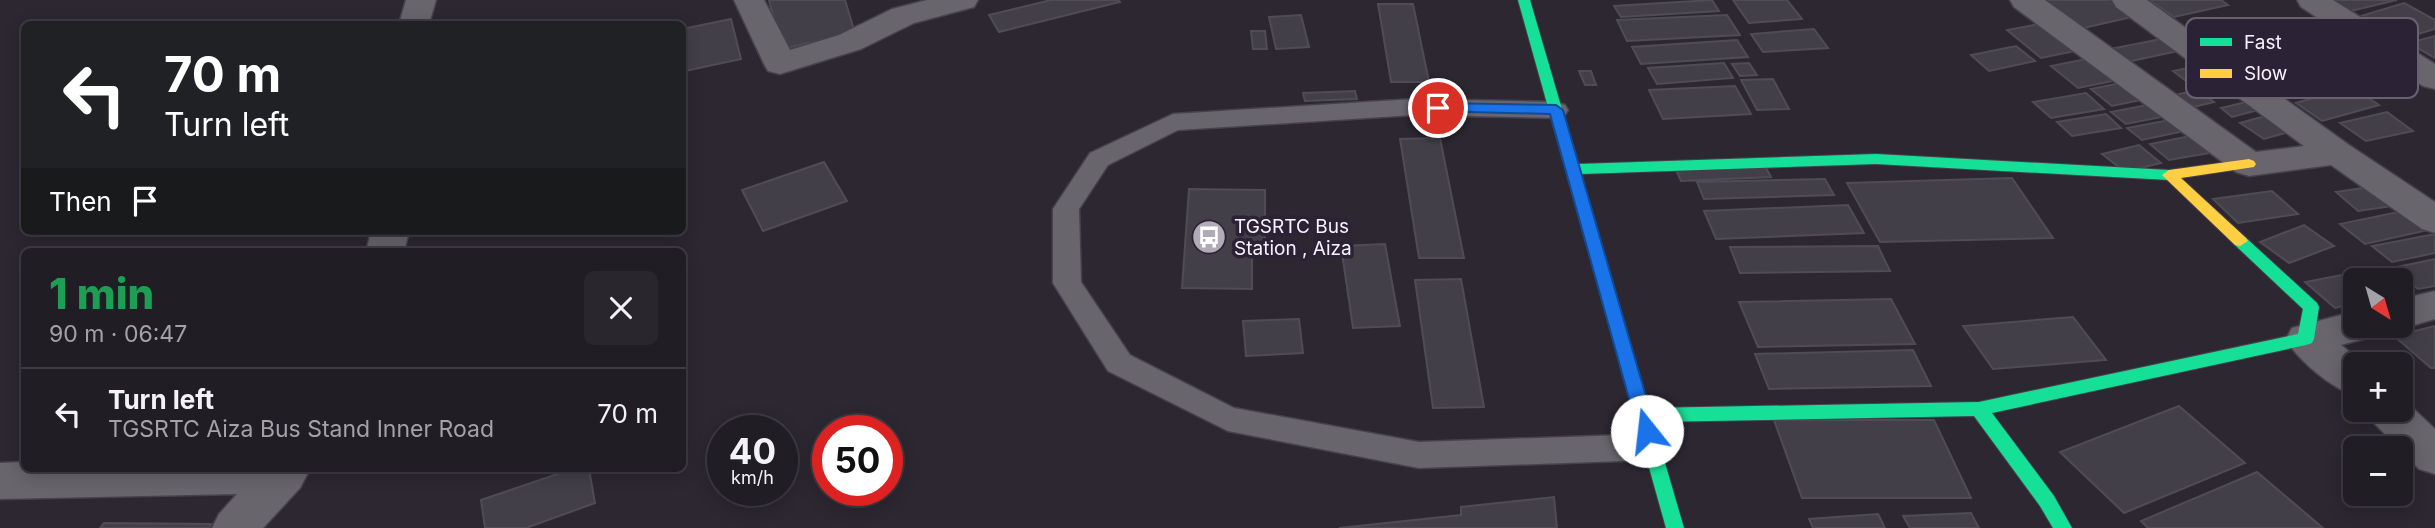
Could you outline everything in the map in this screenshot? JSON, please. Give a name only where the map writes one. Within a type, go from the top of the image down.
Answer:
[{"type":"street","points":[[415,21],[421,0]]},
{"type":"street","points":[[749,0],[780,64],[850,42],[903,16],[963,0]]},
{"type":"street","points":[[1524,0],[1675,528]]},
{"type":"street","points":[[2025,0],[2249,164]]},
{"type":"street","points":[[2127,0],[2186,43]]},
{"type":"street","points":[[2312,0],[2340,18]]},
{"type":"street","points":[[2418,68],[2435,79]]},
{"type":"street","points":[[2262,98],[2435,220]]},
{"type":"street","points":[[1572,169],[1876,159],[2169,175],[2337,153]]},
{"type":"street","points":[[2169,175],[2311,307],[2306,339]]},
{"type":"street","points":[[2413,311],[2435,305]]},
{"type":"street","points":[[1642,415],[1979,409],[2343,330]]},
{"type":"street","points":[[2306,339],[2343,369]]},
{"type":"street","points":[[1979,409],[2047,501],[2063,528]]},
{"type":"street","points":[[2401,422],[2435,456]]},
{"type":"street","points":[[0,481],[286,472]]},
{"type":"street","points":[[235,528],[286,472]]},
{"type":"lane","points":[[1556,110],[1414,107],[1173,122],[1099,159],[1066,209],[1067,283],[1119,363],[1228,419],[1419,455],[1651,447]]},
{"type":"building","points":[[769,0],[845,0],[855,33],[781,49]]},
{"type":"building","points":[[1051,0],[1120,2],[999,32],[989,15]]},
{"type":"building","points":[[1712,0],[1719,11],[1621,17],[1614,6]]},
{"type":"building","points":[[1733,0],[1787,0],[1802,19],[1749,23]]},
{"type":"building","points":[[2045,0],[2114,0],[2136,16],[2084,28]]},
{"type":"building","points":[[2149,0],[2221,0],[2228,5],[2174,17]]},
{"type":"building","points":[[2333,0],[2397,0],[2351,11]]},
{"type":"building","points":[[2404,3],[2435,20],[2435,29],[2418,34],[2418,18],[2361,16]]},
{"type":"building","points":[[1378,4],[1413,4],[1429,82],[1391,82]]},
{"type":"building","points":[[1301,15],[1309,47],[1276,49],[1269,17]]},
{"type":"building","points":[[1727,15],[1740,35],[1627,41],[1617,20]]},
{"type":"building","points":[[731,19],[741,59],[686,71],[686,28]]},
{"type":"building","points":[[2050,22],[2085,49],[2041,58],[2007,30]]},
{"type":"building","points":[[1814,29],[1828,48],[1763,52],[1751,34]]},
{"type":"building","points":[[1251,31],[1265,31],[1267,49],[1253,49]]},
{"type":"building","points":[[2435,36],[2435,58],[2418,48],[2418,41]]},
{"type":"building","points":[[2166,38],[2183,50],[2127,62],[2110,49]]},
{"type":"building","points":[[1737,40],[1748,57],[1641,64],[1632,47]]},
{"type":"building","points":[[2016,46],[2035,61],[1989,71],[1971,55]]},
{"type":"building","points":[[2096,57],[2123,79],[2078,88],[2051,66]]},
{"type":"building","points":[[1724,63],[1733,78],[1657,84],[1648,68]]},
{"type":"building","points":[[1749,63],[1757,75],[1740,76],[1732,64]]},
{"type":"building","points":[[2186,68],[2186,81],[2173,71]]},
{"type":"building","points":[[1579,71],[1591,71],[1596,85],[1585,85]]},
{"type":"building","points":[[2418,72],[2432,81],[2418,84]]},
{"type":"building","points":[[1773,79],[1789,109],[1757,110],[1741,80]]},
{"type":"building","points":[[2130,81],[2151,98],[2112,106],[2091,89]]},
{"type":"building","points":[[1735,86],[1751,114],[1663,119],[1649,90]]},
{"type":"building","points":[[1355,91],[1357,99],[1305,101],[1303,93]]},
{"type":"building","points":[[2186,92],[2186,98],[2209,98],[2214,102],[2190,108],[2174,95]]},
{"type":"building","points":[[2086,93],[2104,109],[2051,118],[2033,102]]},
{"type":"building","points":[[2314,98],[2369,98],[2379,105],[2322,121],[2296,103]]},
{"type":"building","points":[[2250,101],[2262,109],[2232,117],[2221,108]]},
{"type":"building","points":[[2157,103],[2172,115],[2126,124],[2111,112]]},
{"type":"building","points":[[2387,112],[2413,131],[2366,141],[2340,123]]},
{"type":"building","points":[[2276,113],[2299,129],[2264,139],[2240,123]]},
{"type":"building","points":[[2106,114],[2121,128],[2072,136],[2057,122]]},
{"type":"building","points":[[2175,119],[2189,130],[2142,140],[2127,128]]},
{"type":"building","points":[[2190,136],[2209,153],[2169,160],[2150,144]]},
{"type":"building","points":[[1440,138],[1464,258],[1419,258],[1400,139]]},
{"type":"building","points":[[2139,145],[2161,163],[2125,172],[2102,154]]},
{"type":"building","points":[[824,162],[847,201],[763,231],[742,190]]},
{"type":"building","points":[[1765,166],[1771,177],[1681,181],[1676,170]]},
{"type":"building","points":[[2012,178],[2053,238],[1880,242],[1847,183]]},
{"type":"building","points":[[1825,179],[1834,195],[1704,199],[1697,182]]},
{"type":"building","points":[[2376,186],[2399,205],[2358,211],[2336,192]]},
{"type":"building","points":[[1189,189],[1265,190],[1265,251],[1252,251],[1252,289],[1182,288]]},
{"type":"building","points":[[2272,191],[2298,214],[2238,223],[2213,199]]},
{"type":"building","points":[[1848,205],[1864,233],[1716,239],[1704,211]]},
{"type":"building","points":[[2408,210],[2433,229],[2365,244],[2340,224]]},
{"type":"building","points":[[2304,225],[2334,246],[2289,263],[2260,242]]},
{"type":"building","points":[[2435,234],[2435,253],[2392,262],[2372,246]]},
{"type":"building","points":[[1385,244],[1400,326],[1353,328],[1341,246]]},
{"type":"building","points":[[1878,246],[1890,271],[1740,273],[1730,247]]},
{"type":"building","points":[[2435,259],[2435,286],[2418,289],[2413,285],[2413,268],[2392,268]]},
{"type":"building","points":[[2343,275],[2343,306],[2335,308],[2305,282]]},
{"type":"building","points":[[1461,279],[1484,407],[1433,408],[1415,280]]},
{"type":"building","points":[[1891,299],[1915,344],[1758,347],[1739,302]]},
{"type":"building","points":[[2073,317],[2106,360],[1993,369],[1963,326]]},
{"type":"building","points":[[1299,319],[1303,353],[1246,356],[1243,321]]},
{"type":"building","points":[[2435,326],[2435,368],[2431,368],[2396,338],[2413,338],[2413,331]]},
{"type":"building","points":[[1913,350],[1931,386],[1769,389],[1755,354]]},
{"type":"building","points":[[2179,406],[2245,463],[2124,513],[2060,452]]},
{"type":"building","points":[[1774,420],[1934,420],[1971,498],[1802,498]]},
{"type":"building","points":[[563,472],[590,472],[595,503],[526,528],[485,528],[481,500]]},
{"type":"building","points":[[2257,472],[2323,528],[2148,528],[2141,521]]},
{"type":"building","points":[[1554,497],[1557,528],[1339,528],[1461,515],[1461,507]]},
{"type":"building","points":[[1971,513],[1979,528],[1910,528],[1903,516]]},
{"type":"building","points":[[1878,514],[1885,528],[1813,528],[1809,519]]},
{"type":"building","points":[[104,523],[211,524],[209,528],[100,528]]},
{"type":"traffic: fast","points":[[1524,0],[1675,528]]},
{"type":"traffic: fast","points":[[1572,169],[1876,159],[2169,175]]},
{"type":"traffic: fast","points":[[2063,528],[2047,501],[1979,409],[2306,339],[2311,307],[2240,241]]},
{"type":"traffic: fast","points":[[1642,415],[1979,409]]},
{"type":"traffic: slow","points":[[2240,241],[2169,175],[2249,164]]},
{"type":"place","name":"TGSRTC Bus Station , Aiza","points":[[1209,237]]},
{"type":"route","points":[[1438,108],[1556,110],[1647,431]]}]
